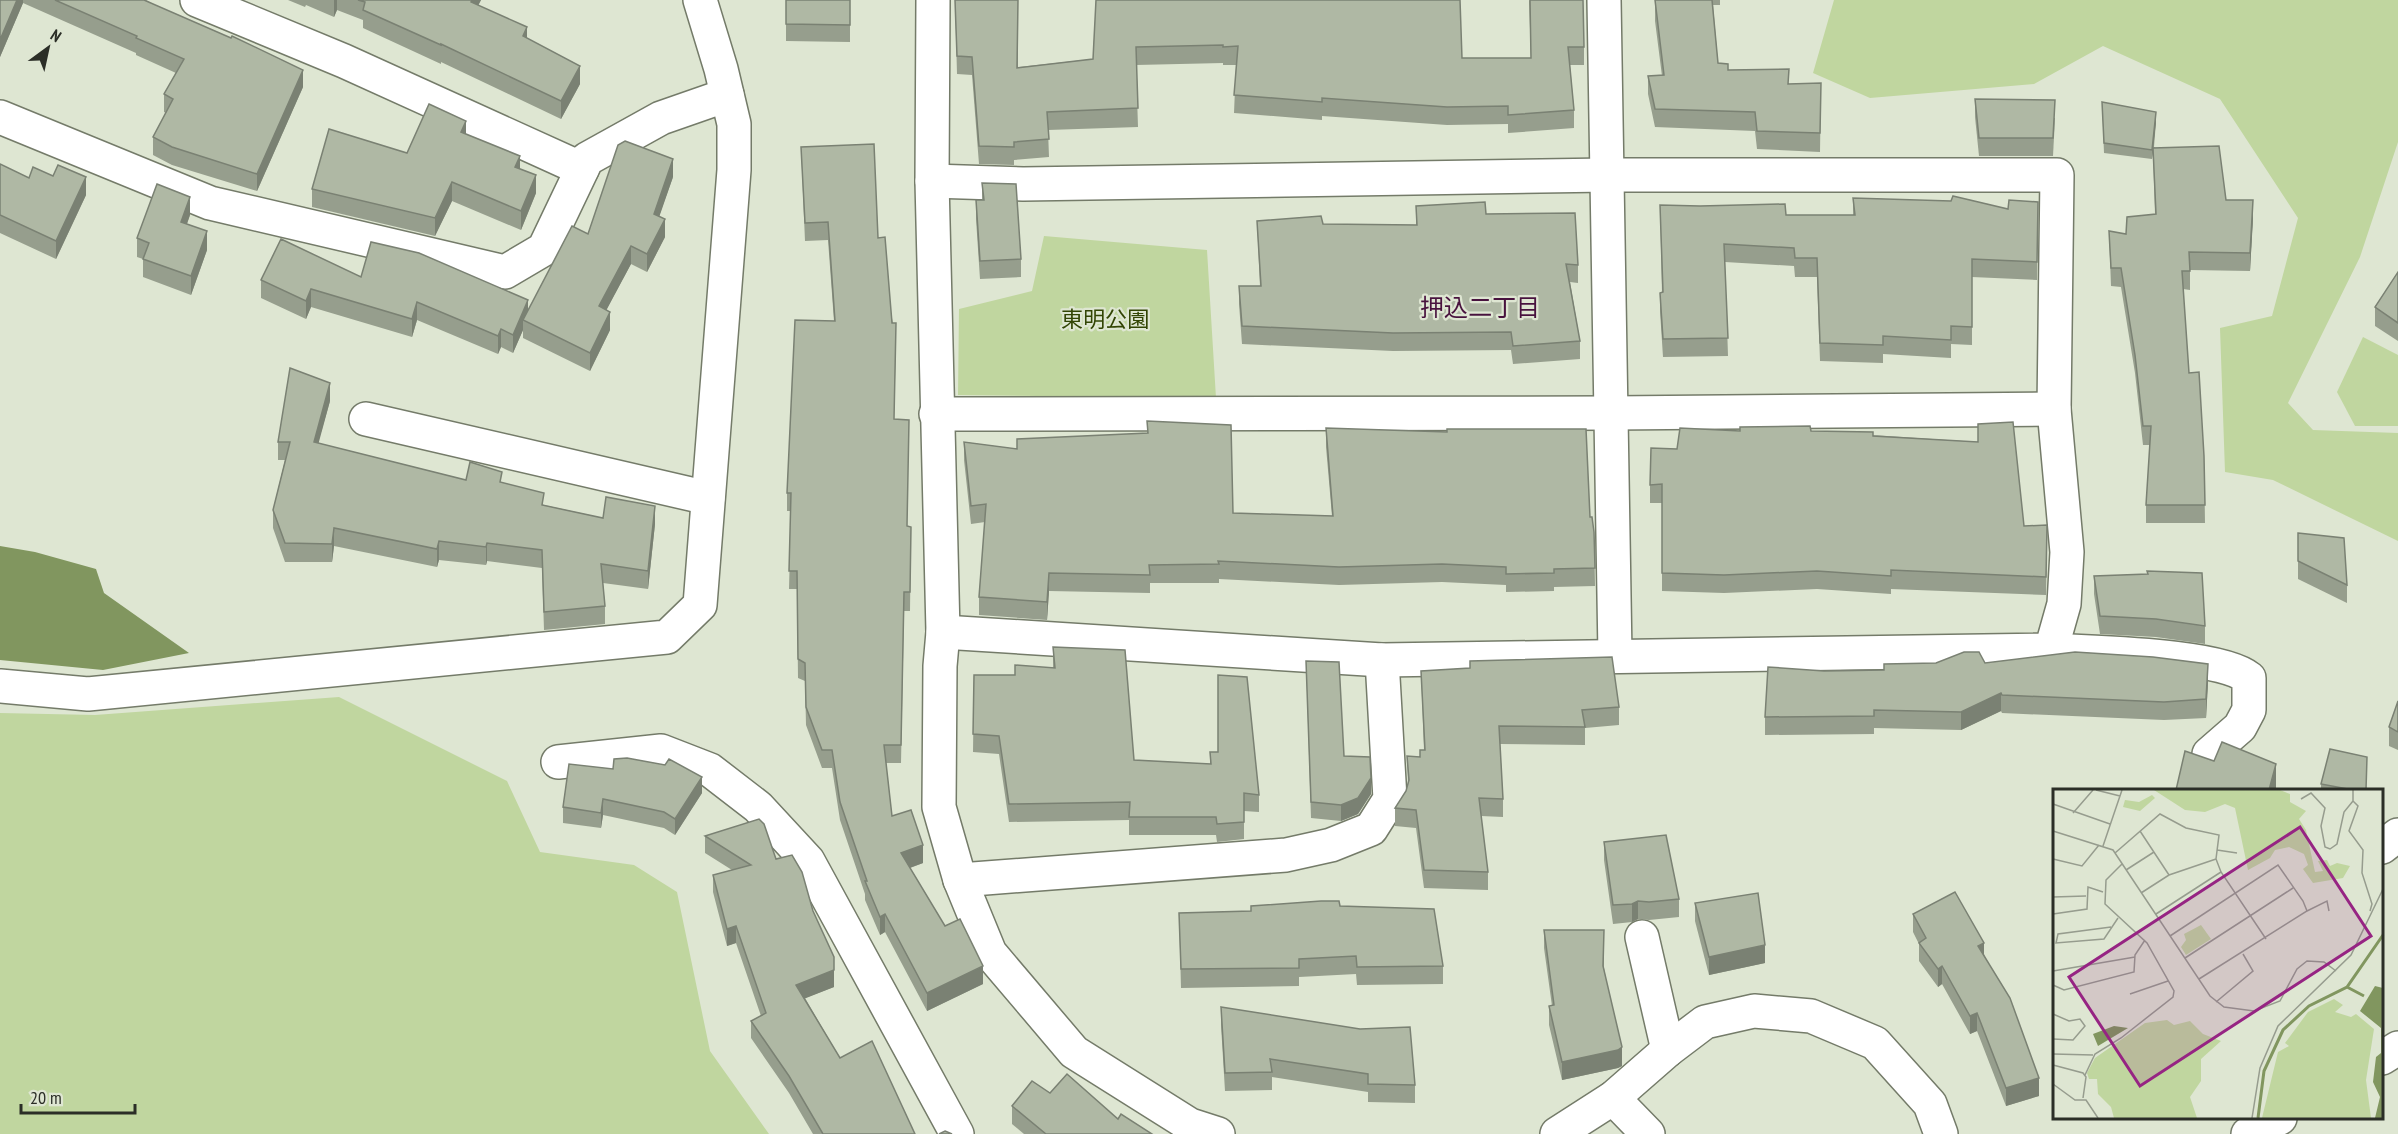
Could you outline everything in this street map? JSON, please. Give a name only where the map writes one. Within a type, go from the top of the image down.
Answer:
[{"type":"street","points":[[197,0],[344,61],[582,169]]},
{"type":"street","points":[[0,686],[88,694],[247,676],[667,637],[700,605],[734,170],[734,124],[700,0]]},
{"type":"street","points":[[933,0],[932,181],[943,632],[940,666],[939,807],[960,880],[990,953],[1074,1052],[1190,1125],[1218,1134]]},
{"type":"street","points":[[1604,0],[1615,655]]},
{"type":"street","points":[[0,117],[210,203],[505,272],[544,249],[587,159],[661,118],[727,95]]},
{"type":"street","points":[[932,181],[1023,184],[1608,175],[2057,175],[2054,409],[2067,552],[2064,604],[2051,650]]},
{"type":"street","points":[[936,414],[2054,409]]},
{"type":"street","points":[[366,419],[708,498]]},
{"type":"street","points":[[943,632],[1382,660],[2051,650],[2187,660],[2221,665],[2249,678],[2249,710],[2240,727],[2209,754]]},
{"type":"street","points":[[960,880],[1286,855],[1331,845],[1371,829],[1390,799],[1382,660]]},
{"type":"street","points":[[558,762],[661,751],[710,770],[758,807],[808,861],[957,1134]]},
{"type":"street","points":[[2383,846],[2398,835]]},
{"type":"street","points":[[1642,938],[1668,1050]]},
{"type":"street","points":[[1557,1134],[1612,1098],[1668,1050],[1706,1022],[1754,1011],[1811,1016],[1875,1043],[1930,1104],[1941,1134]]},
{"type":"street","points":[[2383,1057],[2398,1048]]},
{"type":"street","points":[[1612,1098],[1648,1134]]},
{"type":"street","points":[[2248,1134],[2278,1119]]},
{"type":"green space","points":[[1834,0],[2398,0],[2398,142],[2360,257],[2288,403],[2313,430],[2398,433],[2398,541],[2273,480],[2225,472],[2220,328],[2272,316],[2298,218],[2220,99],[2103,46],[2034,84],[1870,98],[1813,73]]},
{"type":"green space","name":"東明公園","points":[[1044,236],[1207,250],[1216,398],[958,395],[959,309],[1032,291]]},
{"type":"green space","points":[[2363,337],[2398,355],[2398,426],[2355,426],[2337,392]]},
{"type":"green space","points":[[339,697],[507,781],[540,852],[634,865],[677,892],[710,1051],[769,1134],[0,1134],[0,713],[95,715]]},
{"type":"shaded area","points":[[0,546],[35,552],[96,569],[104,593],[189,653],[103,670],[0,660]]},
{"type":"building","points":[[0,0],[17,0],[0,40]]},
{"type":"building","points":[[55,0],[144,0],[231,38],[232,36],[303,70],[257,174],[172,147],[153,137],[173,99],[164,94],[184,59]]},
{"type":"building","points":[[358,0],[472,0],[471,2],[527,27],[523,36],[580,66],[561,101],[363,10],[365,2]]},
{"type":"building","points":[[786,0],[850,0],[850,25],[786,24]]},
{"type":"building","points":[[955,0],[1018,0],[1017,68],[1093,59],[1096,0],[1460,0],[1462,58],[1531,58],[1530,0],[1583,0],[1584,47],[1568,47],[1574,110],[1508,115],[1508,106],[1447,107],[1322,98],[1322,102],[1234,95],[1238,46],[1136,47],[1138,108],[1047,112],[1049,139],[1014,142],[1014,147],[979,146],[972,57],[957,56]]},
{"type":"building","points":[[1655,0],[1712,0],[1718,63],[1728,64],[1728,70],[1789,69],[1788,84],[1821,83],[1820,133],[1757,131],[1755,112],[1655,109],[1648,76],[1664,75]]},
{"type":"building","points":[[1975,99],[2055,100],[2053,138],[1979,138]]},
{"type":"building","points":[[2102,102],[2156,112],[2152,150],[2104,143]]},
{"type":"building","points":[[429,104],[466,121],[461,132],[520,156],[515,167],[536,175],[521,211],[452,182],[435,218],[312,189],[329,129],[407,153]]},
{"type":"building","points":[[625,141],[673,159],[654,214],[665,219],[647,254],[631,246],[599,306],[610,312],[590,353],[523,320],[572,226],[588,234],[618,145]]},
{"type":"building","points":[[874,144],[878,238],[885,237],[892,323],[896,323],[894,419],[909,420],[907,526],[911,527],[910,592],[904,592],[901,745],[884,745],[892,816],[911,810],[923,845],[901,853],[945,926],[960,919],[983,966],[927,993],[885,914],[880,917],[865,881],[867,881],[840,802],[832,750],[822,750],[806,707],[805,663],[798,659],[797,571],[789,571],[791,493],[787,493],[795,320],[835,321],[828,222],[805,223],[801,147]]},
{"type":"building","points":[[2219,146],[2226,200],[2253,200],[2250,253],[2189,252],[2190,271],[2182,271],[2189,373],[2199,372],[2205,505],[2146,505],[2151,426],[2143,426],[2135,355],[2121,268],[2111,268],[2109,231],[2126,234],[2127,217],[2156,214],[2153,148]]},
{"type":"building","points":[[0,164],[29,178],[33,167],[53,176],[58,165],[86,177],[56,241],[0,215]]},
{"type":"building","points":[[982,183],[1016,184],[1021,259],[980,261],[976,200],[984,200]]},
{"type":"building","points":[[157,184],[190,197],[181,222],[207,231],[191,276],[143,259],[149,243],[137,238]]},
{"type":"building","points":[[1953,196],[2008,209],[2009,200],[2038,202],[2037,262],[1972,259],[1972,327],[1951,326],[1951,340],[1883,336],[1883,345],[1820,343],[1817,258],[1795,258],[1794,248],[1724,244],[1728,338],[1663,339],[1660,293],[1663,292],[1660,205],[1785,204],[1786,215],[1855,215],[1853,198],[1951,201]]},
{"type":"building","points":[[1485,202],[1486,214],[1575,213],[1578,265],[1566,264],[1580,341],[1513,346],[1511,332],[1393,333],[1242,326],[1239,286],[1261,286],[1257,221],[1321,216],[1323,224],[1417,225],[1416,206]]},
{"type":"building","points":[[281,239],[361,277],[371,242],[419,253],[528,300],[513,335],[501,329],[498,336],[417,302],[412,319],[311,289],[306,301],[261,280]]},
{"type":"building","points":[[2398,272],[2398,323],[2375,307]]},
{"type":"building","points":[[290,368],[330,383],[314,442],[466,480],[470,462],[502,472],[500,482],[544,493],[542,505],[603,518],[606,497],[655,506],[648,571],[601,564],[605,606],[544,612],[542,550],[487,543],[486,547],[439,541],[437,549],[334,528],[332,544],[285,543],[273,510],[290,442],[278,442]]},
{"type":"building","points":[[1147,421],[1231,425],[1233,513],[1333,516],[1326,428],[1447,432],[1447,429],[1586,429],[1595,568],[1554,569],[1554,573],[1506,574],[1506,567],[1442,564],[1339,567],[1218,561],[1219,564],[1149,565],[1150,575],[1049,573],[1047,602],[979,597],[986,504],[971,506],[964,442],[1017,449],[1017,439],[1148,433]]},
{"type":"building","points":[[2013,422],[2024,526],[2047,525],[2046,577],[1891,570],[1891,576],[1817,571],[1724,575],[1662,573],[1662,484],[1650,485],[1651,448],[1677,449],[1680,428],[1740,431],[1740,427],[1810,426],[1811,431],[1873,432],[1873,436],[1978,442],[1978,424]]},
{"type":"building","points":[[2298,533],[2344,538],[2347,585],[2298,561]]},
{"type":"building","points":[[2147,571],[2202,573],[2205,626],[2156,619],[2100,616],[2094,576],[2148,574]]},
{"type":"building","points":[[1053,647],[1125,650],[1134,760],[1211,764],[1210,752],[1218,752],[1218,675],[1247,677],[1259,795],[1244,793],[1244,822],[1217,824],[1216,817],[1129,817],[1130,802],[1009,804],[999,736],[973,734],[974,675],[1015,675],[1015,665],[1055,668]]},
{"type":"building","points":[[1964,652],[1979,652],[1985,663],[2075,652],[2153,657],[2208,664],[2206,699],[2164,702],[2002,695],[2001,693],[1961,712],[1874,710],[1874,716],[1765,717],[1768,667],[1824,671],[1884,670],[1884,664],[1936,663]]},
{"type":"building","points":[[1612,657],[1619,707],[1582,710],[1585,727],[1499,726],[1503,799],[1479,798],[1488,872],[1424,870],[1416,810],[1395,808],[1406,791],[1409,780],[1407,756],[1420,757],[1420,750],[1425,750],[1421,671],[1470,668],[1470,661]]},
{"type":"building","points":[[1306,661],[1339,662],[1344,756],[1370,757],[1371,778],[1358,798],[1341,805],[1311,802]]},
{"type":"building","points":[[2398,701],[2398,732],[2389,727]]},
{"type":"building","points":[[2222,742],[2276,764],[2269,789],[2176,789],[2185,751],[2214,761]]},
{"type":"building","points":[[2330,749],[2367,757],[2366,789],[2348,789],[2321,784]]},
{"type":"building","points":[[627,758],[665,765],[669,759],[702,777],[675,819],[664,812],[603,799],[601,813],[563,807],[569,764],[613,769],[614,759]]},
{"type":"building","points":[[759,819],[764,824],[776,859],[792,855],[802,872],[813,911],[834,957],[834,970],[796,985],[840,1058],[872,1041],[915,1134],[823,1134],[789,1076],[751,1021],[766,1013],[736,926],[727,929],[713,875],[751,865],[705,836]]},
{"type":"building","points":[[1666,835],[1679,899],[1613,905],[1604,842]]},
{"type":"building","points":[[1955,892],[1984,943],[1978,946],[2010,998],[2039,1078],[2006,1088],[1977,1013],[1970,1016],[1942,966],[1938,969],[1919,943],[1926,938],[1913,914]]},
{"type":"building","points":[[1758,893],[1765,945],[1709,957],[1695,903]]},
{"type":"building","points":[[1339,901],[1340,906],[1434,909],[1443,966],[1357,967],[1356,956],[1299,959],[1299,968],[1181,969],[1179,913],[1251,911],[1251,906]]},
{"type":"building","points":[[1544,930],[1604,930],[1603,966],[1622,1047],[1618,1050],[1562,1062],[1549,1006],[1554,1005]]},
{"type":"building","points":[[1221,1007],[1360,1029],[1410,1027],[1415,1085],[1368,1084],[1368,1074],[1270,1059],[1272,1072],[1225,1073]]},
{"type":"building","points":[[1067,1074],[1118,1119],[1121,1114],[1152,1134],[1046,1134],[1012,1106],[1032,1081],[1050,1093]]},
{"type":"district","name":"押込二丁目","points":[[1480,307]]}]
